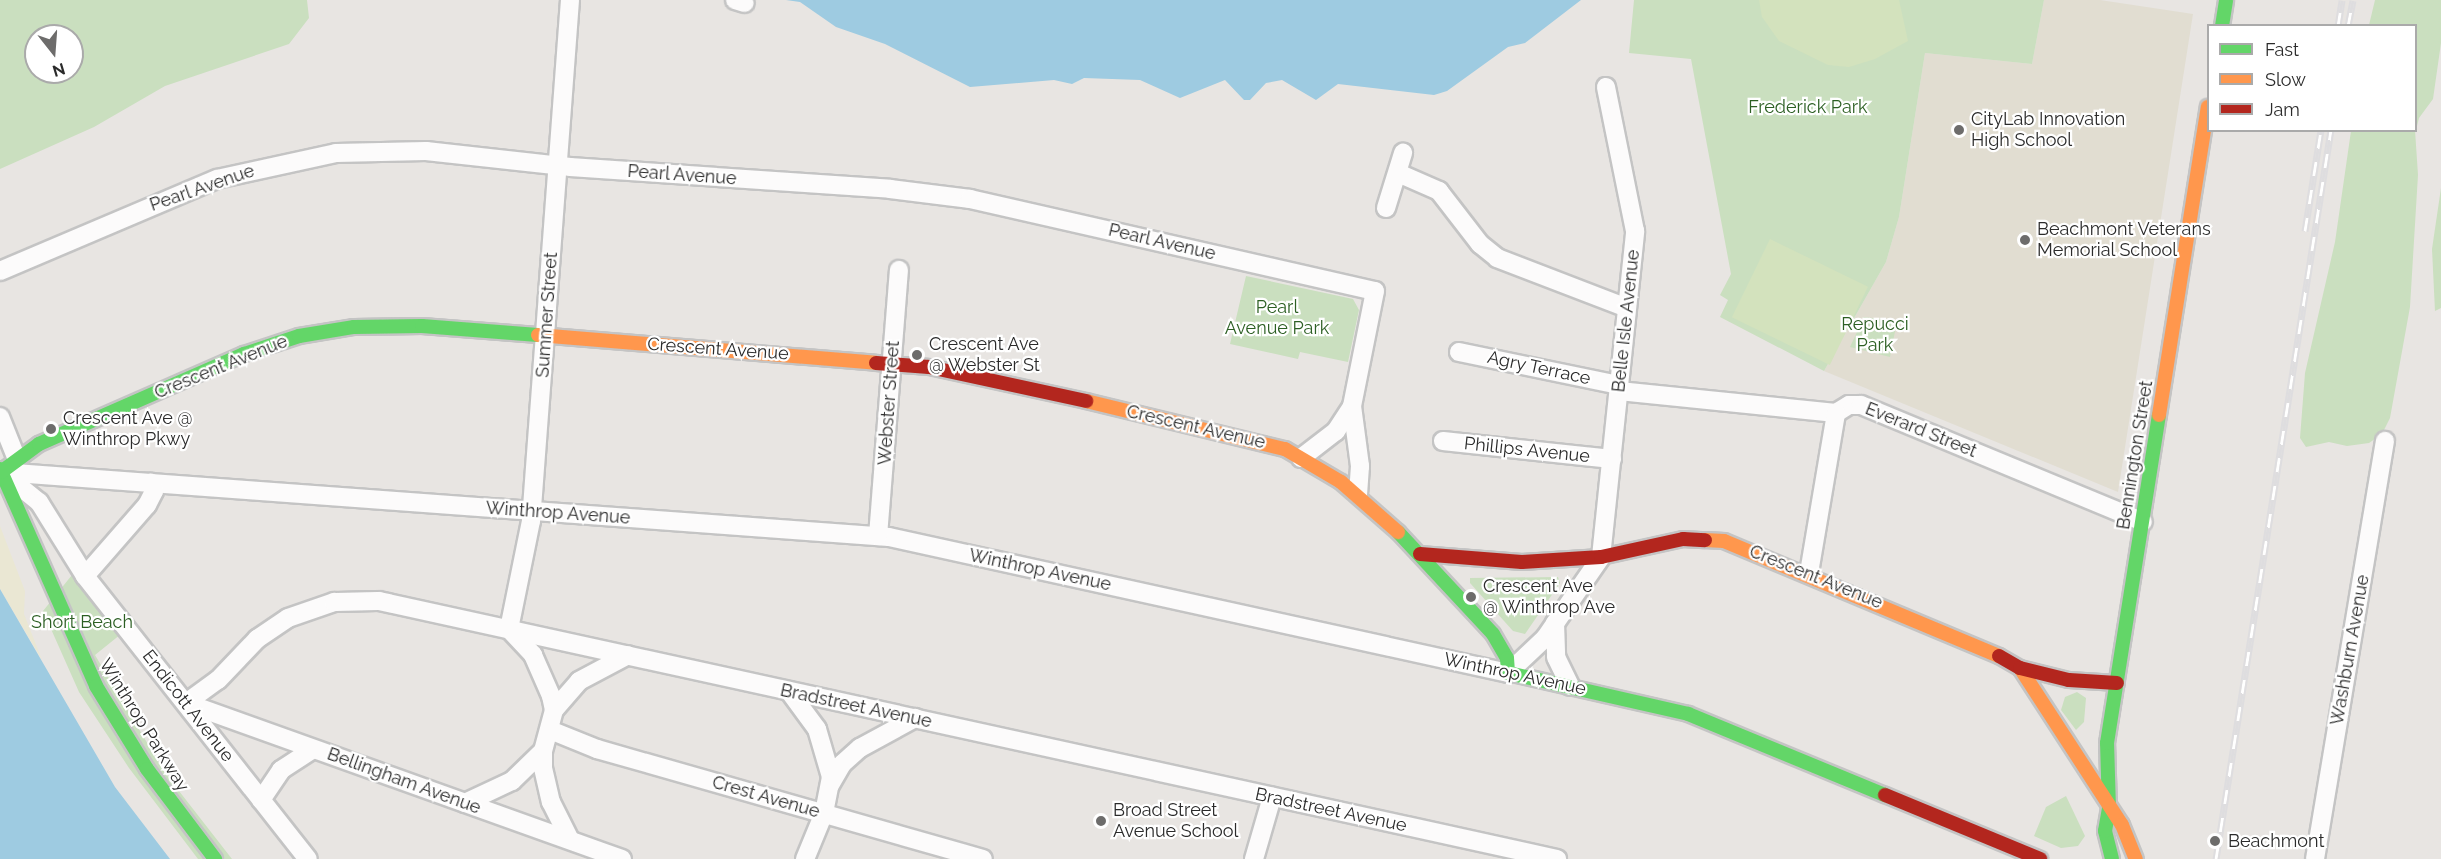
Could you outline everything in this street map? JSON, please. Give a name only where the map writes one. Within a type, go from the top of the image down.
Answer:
[{"type":"street","name":"Summer Street","points":[[509,629],[532,510],[570,0]]},
{"type":"street","points":[[2222,24],[2226,0]]},
{"type":"street","name":"Belle Isle Avenue","points":[[1601,557],[1634,224],[1606,87]]},
{"type":"street","name":"Bennington Street","points":[[2112,859],[2105,831],[2109,809],[2106,761],[2207,113]]},
{"type":"street","name":"Pearl Avenue","points":[[0,271],[180,192],[288,161],[397,150],[558,166],[953,196],[1376,291],[1352,406]]},
{"type":"street","points":[[1386,208],[1403,153]]},
{"type":"street","points":[[1398,172],[1439,190],[1480,244],[1497,258],[1627,308]]},
{"type":"street","name":"Webster Street","points":[[878,536],[899,270]]},
{"type":"street","name":"Crescent Avenue","points":[[1,470],[16,458],[211,368],[299,336],[388,325],[929,367],[1228,433],[1301,458],[1358,494],[1420,554],[1497,640],[1507,658],[1509,673]]},
{"type":"street","name":"Agry Terrace","points":[[1459,352],[1619,388]]},
{"type":"street","name":"Everard Street","points":[[1619,388],[1836,413],[1849,405],[1861,405],[2143,522]]},
{"type":"street","points":[[1301,458],[1336,431],[1352,406]]},
{"type":"street","points":[[1352,406],[1360,466],[1358,494]]},
{"type":"street","points":[[1809,573],[1836,413]]},
{"type":"street","points":[[0,417],[16,458]]},
{"type":"street","name":"Phillips Avenue","points":[[1443,441],[1612,459]]},
{"type":"street","name":"Washburn Avenue","points":[[2315,859],[2385,441]]},
{"type":"street","name":"Winthrop Avenue","points":[[1,470],[878,536],[1570,686],[1700,718],[2040,859]]},
{"type":"street","name":"Endicott Avenue","points":[[1,470],[39,502],[85,576],[308,859]]},
{"type":"street","name":"Winthrop Parkway","points":[[1,470],[96,686],[147,769],[215,859]]},
{"type":"street","points":[[85,576],[147,505],[154,491],[151,483]]},
{"type":"street","name":"Crescent Avenue","points":[[1420,554],[1500,563],[1601,557],[1670,541],[1703,539],[1738,545],[1982,646],[2020,668],[2068,680],[2117,683]]},
{"type":"street","points":[[1509,673],[1555,623],[1601,557]]},
{"type":"street","name":"Bradstreet Avenue","points":[[186,703],[218,680],[264,633],[297,614],[324,604],[379,602],[1557,859]]},
{"type":"street","points":[[1555,623],[1556,657],[1570,686]]},
{"type":"street","points":[[509,629],[533,655],[554,710]]},
{"type":"street","points":[[570,840],[549,794],[543,751],[554,710],[585,677],[628,655]]},
{"type":"street","name":"Crescent Avenue","points":[[2020,668],[2109,809]]},
{"type":"street","points":[[789,691],[808,712],[821,737],[830,785]]},
{"type":"street","name":"Bellingham Avenue","points":[[186,703],[622,859]]},
{"type":"street","points":[[810,855],[824,813],[830,785],[842,764],[860,748],[915,718]]},
{"type":"street","name":"Crest Avenue","points":[[550,730],[597,749],[983,859]]},
{"type":"street","points":[[261,800],[281,770],[313,749]]},
{"type":"street","points":[[465,803],[512,781],[543,751]]},
{"type":"street","points":[[1254,859],[1272,796]]},
{"type":"street","points":[[2109,809],[2126,832],[2136,859]]},
{"type":"shaded area","name":"Beachmont Veterans Memorial School","points":[[2044,0],[2100,0],[2193,14],[2118,492],[1824,371],[1886,262],[1899,217],[1925,53],[2032,64]]},
{"type":"green space","points":[[0,0],[307,0],[309,18],[289,44],[165,86],[94,127],[0,169]]},
{"type":"green space","name":"Frederick Park","points":[[1634,0],[2044,0],[2032,64],[1925,53],[1899,217],[1886,262],[1824,371],[1720,317],[1728,300],[1720,295],[1731,274],[1691,59],[1629,53]]},
{"type":"green space","points":[[1759,0],[1899,0],[1908,41],[1875,59],[1849,67],[1828,65],[1779,41],[1762,17]]},
{"type":"green space","points":[[2375,0],[2441,0],[2441,43],[2433,99],[2419,118],[2417,126],[2417,24],[2369,24]]},
{"type":"green space","points":[[2351,132],[2415,132],[2418,175],[2410,307],[2390,418],[2382,434],[2369,443],[2347,446],[2329,442],[2306,447],[2300,438],[2305,373],[2335,242]]},
{"type":"green space","points":[[2441,188],[2441,308],[2435,311],[2432,249]]},
{"type":"green space","points":[[1770,239],[1868,287],[1830,365],[1732,317]]},
{"type":"green space","name":"Pearl Avenue Park","points":[[1246,276],[1353,299],[1359,310],[1348,362],[1300,352],[1298,359],[1230,344]]},
{"type":"green space","name":"Repucci Park","points":[[1864,317],[1897,321],[1890,357],[1850,347]]},
{"type":"green space","name":"Short Beach","points":[[80,565],[126,630],[95,655],[165,773],[232,859],[198,859],[129,768],[79,692],[43,611]]},
{"type":"green space","points":[[1558,577],[1560,583],[1525,634],[1513,631],[1470,583],[1470,578]]},
{"type":"green space","points":[[2077,692],[2086,698],[2084,722],[2076,730],[2061,710],[2065,697]]},
{"type":"green space","points":[[2066,796],[2085,836],[2078,846],[2061,848],[2034,836],[2046,807]]},
{"type":"sand","name":"Short Beach","points":[[0,526],[25,591],[24,614],[42,660],[0,589]]},
{"type":"water","points":[[786,0],[1581,0],[1525,43],[1508,47],[1447,91],[1434,95],[1338,84],[1316,100],[1282,80],[1266,83],[1250,100],[1244,100],[1225,80],[1180,98],[1140,80],[1084,78],[1072,84],[1054,80],[970,87],[885,44],[836,27],[800,2]]},
{"type":"water","points":[[0,589],[115,787],[170,859],[0,859]]},
{"type":"railway","points":[[2338,24],[2342,0]]},
{"type":"railway","points":[[2348,24],[2353,0]]},
{"type":"railway","points":[[2305,231],[2321,132]]},
{"type":"railway","points":[[2216,859],[2331,132]]},
{"type":"traffic: fast","points":[[2222,24],[2226,0]]},
{"type":"traffic: fast","points":[[1,472],[39,444],[244,354],[299,336],[354,327],[422,326],[538,335]]},
{"type":"traffic: fast","points":[[2112,859],[2105,831],[2109,809],[2107,743],[2159,415]]},
{"type":"traffic: fast","points":[[0,469],[96,686],[147,769],[215,859]]},
{"type":"traffic: fast","points":[[1398,532],[1493,634],[1507,658],[1508,673],[1688,714],[1885,795]]},
{"type":"traffic: slow","points":[[2159,415],[2207,113]]},
{"type":"traffic: slow","points":[[538,335],[876,363]]},
{"type":"traffic: slow","points":[[1086,401],[1285,449],[1341,482],[1398,532]]},
{"type":"traffic: slow","points":[[1705,540],[1724,541],[1999,656]]},
{"type":"traffic: slow","points":[[2020,668],[2122,825],[2136,859]]},
{"type":"traffic: jam","points":[[876,363],[929,367],[1086,401]]},
{"type":"traffic: jam","points":[[1420,554],[1522,562],[1601,557],[1683,539],[1705,540]]},
{"type":"traffic: jam","points":[[1999,656],[2020,668],[2069,680],[2117,683]]},
{"type":"traffic: jam","points":[[1885,795],[2040,859]]},
{"type":"place","name":"CityLab Innovation High School","points":[[1959,130]]},
{"type":"place","name":"Beachmont Veterans Memorial School","points":[[2025,240]]},
{"type":"place","name":"Crescent Ave @ Webster St","points":[[917,355]]},
{"type":"place","name":"Crescent Ave @ Winthrop Pkwy","points":[[51,429]]},
{"type":"place","name":"Crescent Ave @ Winthrop Ave","points":[[1471,597]]},
{"type":"place","name":"Broad Street Avenue School","points":[[1101,821]]},
{"type":"place","name":"Beachmont","points":[[2215,841]]}]
